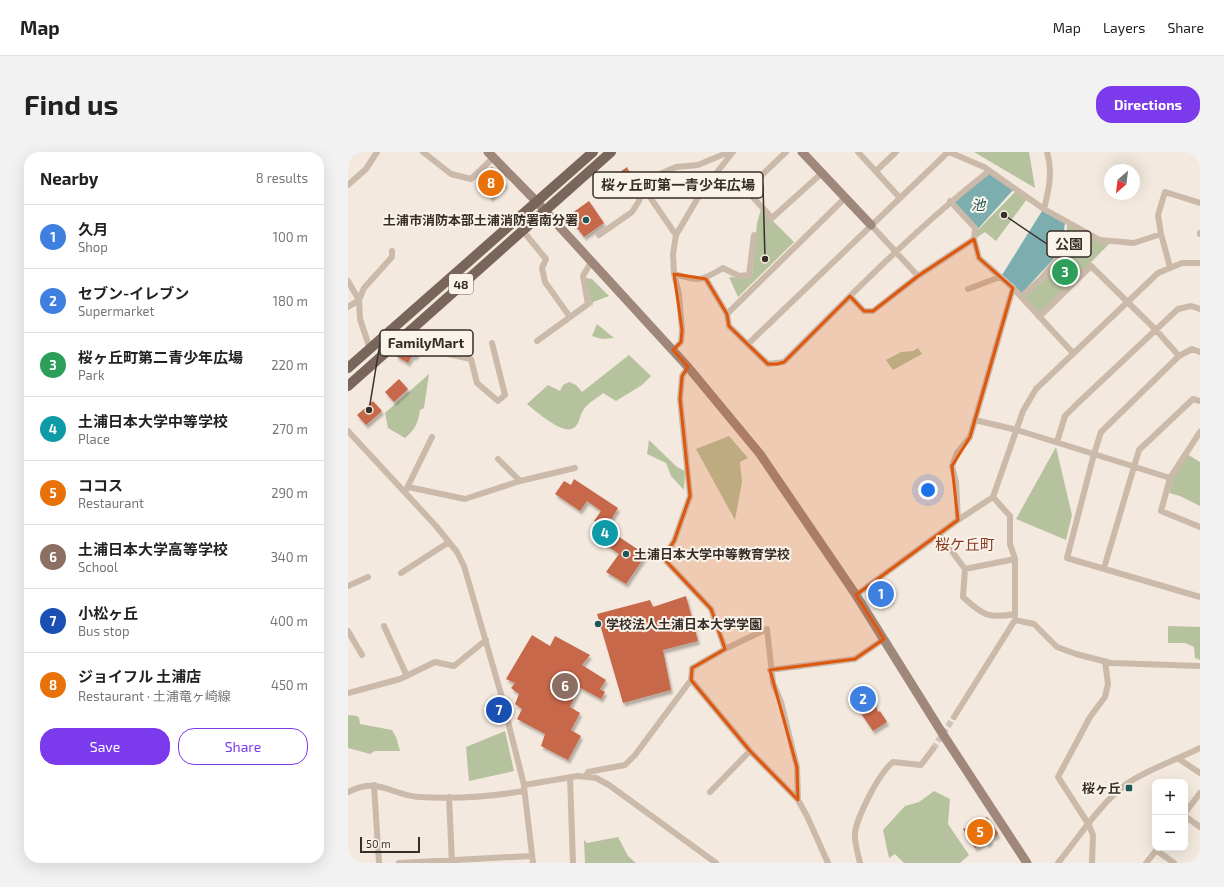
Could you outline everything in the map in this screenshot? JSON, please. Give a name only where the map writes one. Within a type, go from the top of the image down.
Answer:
[{"type":"main road","name":"48","points":[[348,368],[592,152]]},
{"type":"main road","name":"48","points":[[348,386],[400,338],[611,152]]},
{"type":"street","points":[[348,185],[366,169],[376,152]]},
{"type":"street","points":[[423,152],[451,174],[471,180],[491,155],[673,350],[760,454],[856,595],[944,736],[1027,863]]},
{"type":"street","points":[[599,235],[632,212],[639,201],[646,180],[676,167],[698,165],[729,152]]},
{"type":"street","points":[[673,350],[681,342],[682,330],[679,294],[674,274],[673,254],[676,235],[702,191],[732,152]]},
{"type":"street","points":[[786,152],[746,190],[772,218],[822,173]]},
{"type":"street","points":[[858,152],[900,198]]},
{"type":"street","points":[[876,171],[896,152]]},
{"type":"street","points":[[749,343],[949,152],[989,171],[1044,209],[1100,240],[1134,243],[1161,234]]},
{"type":"street","points":[[1044,209],[1049,188],[1051,164],[1047,152]]},
{"type":"street","points":[[806,153],[822,173],[918,276]]},
{"type":"street","points":[[706,279],[727,314],[729,326],[749,343],[768,364],[784,362],[895,252],[950,201],[989,171]]},
{"type":"street","points":[[644,187],[676,235]]},
{"type":"street","points":[[1170,267],[1161,234],[1158,215],[1165,192],[1200,203]]},
{"type":"street","points":[[727,314],[845,198]]},
{"type":"street","points":[[950,201],[975,228],[974,239],[979,258],[1013,288],[1073,353]]},
{"type":"street","points":[[523,230],[546,259],[542,268],[545,282],[570,317]]},
{"type":"street","points":[[674,274],[693,279],[706,279],[723,268],[739,276],[749,274],[754,235]]},
{"type":"street","points":[[850,296],[864,311],[873,311],[918,276],[974,239]]},
{"type":"street","points":[[370,349],[360,319],[359,300],[364,288],[392,257],[392,251]]},
{"type":"street","points":[[1021,297],[1041,279],[1063,253]]},
{"type":"street","points":[[537,341],[588,304],[583,276],[591,262]]},
{"type":"street","points":[[856,595],[958,520],[993,497],[1023,411],[1036,389],[1158,273],[1182,263],[1200,263]]},
{"type":"street","points":[[1040,317],[1091,266],[1156,330],[1179,356]]},
{"type":"street","points":[[968,289],[1000,277]]},
{"type":"street","points":[[348,281],[359,300]]},
{"type":"street","points":[[958,520],[956,482],[952,466],[957,453],[970,437],[1013,288]]},
{"type":"street","points":[[348,307],[359,300]]},
{"type":"street","points":[[1057,442],[1066,416],[1078,402],[1178,309],[1191,306],[1200,309]]},
{"type":"street","points":[[392,330],[408,345],[470,359],[477,383],[498,401],[505,396],[492,343]]},
{"type":"street","points":[[1200,352],[1192,349],[1179,356],[1101,432],[1067,558],[1200,597]]},
{"type":"street","points":[[688,368],[682,376],[680,399],[690,496],[674,541],[663,558],[711,609],[724,649]]},
{"type":"street","points":[[1104,568],[1133,466],[1139,450],[1193,399],[1200,401]]},
{"type":"street","points":[[975,420],[1017,430],[1170,478]]},
{"type":"street","points":[[348,432],[449,542],[457,552],[468,575],[524,788],[533,863]]},
{"type":"street","points":[[1200,432],[1170,478],[1161,511],[1200,527]]},
{"type":"street","points":[[403,493],[408,487],[432,437]]},
{"type":"street","points":[[498,459],[520,481]]},
{"type":"street","points":[[408,487],[465,499],[520,481],[575,468]]},
{"type":"street","points":[[954,718],[1015,617],[1015,559],[1010,544],[1010,516],[993,497]]},
{"type":"street","points":[[939,534],[964,569],[963,597],[980,612],[996,617],[1015,617],[1034,624],[1057,647],[1076,654],[1111,663],[1200,666]]},
{"type":"street","points":[[401,573],[449,542]]},
{"type":"street","points":[[964,569],[1015,559]]},
{"type":"street","points":[[348,586],[368,578]]},
{"type":"street","points":[[384,626],[408,676]]},
{"type":"street","points":[[586,776],[588,772],[593,770],[625,765],[635,755],[691,680],[692,668],[724,649],[767,629],[770,670],[773,683],[781,702],[797,767],[798,800]]},
{"type":"street","points":[[348,631],[362,655]]},
{"type":"street","points":[[770,670],[854,658],[884,639]]},
{"type":"street","points":[[348,693],[408,676],[435,662],[454,666],[486,640]]},
{"type":"street","points":[[1092,863],[1093,835],[1089,825],[1058,777],[1090,717],[1105,697],[1108,684],[1105,661]]},
{"type":"street","points":[[691,680],[750,751],[798,800],[807,816],[828,863]]},
{"type":"street","points":[[1058,863],[1107,800],[1124,786],[1149,771],[1179,759],[1200,748]]},
{"type":"street","points":[[860,863],[855,834],[857,825],[879,777],[893,762],[921,765],[933,749]]},
{"type":"street","points":[[710,792],[750,751]]},
{"type":"street","points":[[1179,759],[1200,773]]},
{"type":"street","points":[[348,792],[360,787],[374,785],[417,797],[486,797],[570,777],[586,776],[596,778],[609,785],[716,863]]},
{"type":"street","points":[[570,777],[573,863]]},
{"type":"street","points":[[374,785],[379,863]]},
{"type":"street","points":[[1188,811],[1200,793]]},
{"type":"street","points":[[449,798],[452,862]]},
{"type":"street","points":[[1188,817],[1200,827]]},
{"type":"street","points":[[1146,863],[1155,851]]},
{"type":"street","points":[[1159,851],[1174,863]]},
{"type":"street","points":[[399,863],[452,862],[531,856]]},
{"type":"highlighted area","points":[[974,239],[979,258],[1013,288],[970,437],[952,466],[958,520],[856,595],[884,639],[855,659],[770,670],[797,767],[798,800],[750,751],[691,680],[692,668],[725,649],[711,609],[663,558],[674,541],[690,496],[680,399],[682,376],[688,367],[673,350],[681,342],[682,330],[674,274],[706,279],[727,314],[729,326],[768,364],[784,362],[850,296],[864,311],[873,311],[918,276]]},
{"type":"green space","points":[[974,152],[1029,152],[1035,188]]},
{"type":"green space","points":[[1016,191],[1027,199],[996,241],[985,232],[976,238],[976,232]]},
{"type":"green space","points":[[761,209],[794,242],[738,297],[729,277],[742,278],[752,275],[757,223]]},
{"type":"green space","points":[[1067,225],[1110,243],[1040,314],[1024,297],[1043,281],[1066,255]]},
{"type":"green space","points":[[586,278],[592,279],[609,296],[593,302],[592,308]]},
{"type":"green space","points":[[597,324],[614,338],[602,339],[592,336]]},
{"type":"green space","points":[[918,348],[922,354],[893,370],[886,360],[901,352],[913,351]]},
{"type":"green space","points":[[629,355],[651,376],[642,385],[616,401],[603,393],[586,407],[576,426],[571,429],[558,427],[527,404],[548,385],[560,391],[563,385],[569,382],[576,385],[582,392]]},
{"type":"green space","points":[[429,374],[424,408],[420,410],[414,429],[405,438],[388,428],[385,413]]},
{"type":"green space","points":[[729,436],[748,458],[740,462],[742,482],[735,520],[696,449]]},
{"type":"green space","points":[[649,440],[677,467],[685,471],[684,490],[671,476],[666,463],[647,454]]},
{"type":"green space","points":[[1056,447],[1072,515],[1066,540],[1016,519]]},
{"type":"green space","points":[[1187,454],[1200,462],[1200,506],[1180,496],[1169,493],[1173,478]]},
{"type":"green space","points":[[1168,626],[1200,627],[1200,660],[1195,658],[1194,647],[1185,643],[1168,643]]},
{"type":"green space","points":[[348,715],[357,716],[360,724],[392,730],[396,737],[400,751],[375,751],[370,754],[348,748]]},
{"type":"green space","points":[[505,731],[514,771],[469,781],[466,747]]},
{"type":"green space","points":[[934,791],[950,799],[948,824],[969,855],[960,863],[904,863],[895,854],[889,858],[883,830],[905,806],[919,802]]},
{"type":"green space","points":[[618,837],[628,856],[636,863],[585,863],[584,840],[587,843]]},
{"type":"water","name":"池","points":[[990,173],[1013,190],[977,230],[953,202]]},
{"type":"water","points":[[1042,211],[1065,223],[1061,251],[1021,294],[1015,286],[1002,275]]},
{"type":"building","points":[[492,167],[506,184],[491,198],[476,182]]},
{"type":"building","points":[[627,167],[633,180],[624,186],[616,175]]},
{"type":"building","name":"土浦市消防本部土浦消防署南分署","points":[[589,201],[604,223],[584,237],[568,216]]},
{"type":"building","points":[[405,348],[418,352],[415,357],[412,356],[408,363],[396,356],[398,351],[402,353]]},
{"type":"building","points":[[399,379],[408,389],[394,402],[385,392]]},
{"type":"building","points":[[373,401],[382,411],[366,425],[357,415]]},
{"type":"building","points":[[574,479],[618,508],[606,528],[646,555],[626,584],[606,572],[619,554],[598,539],[599,536],[593,530],[597,523],[594,521],[601,511],[587,501],[580,511],[555,494],[564,481],[571,485]]},
{"type":"building","points":[[882,583],[892,600],[881,605],[870,588]]},
{"type":"building","points":[[686,596],[698,641],[663,650],[671,690],[623,703],[597,614],[650,600],[653,607]]},
{"type":"building","points":[[532,635],[550,646],[555,636],[590,655],[582,665],[606,680],[600,689],[605,692],[601,699],[579,687],[570,707],[580,713],[571,730],[581,736],[568,760],[541,746],[545,734],[517,719],[522,709],[515,704],[519,694],[511,688],[515,683],[506,679]]},
{"type":"building","points":[[865,687],[876,703],[878,712],[880,711],[887,722],[873,731],[850,697]]},
{"type":"building","points":[[987,817],[998,833],[997,836],[990,838],[991,841],[987,845],[986,842],[975,848],[963,829]]},
{"type":"tunnel","points":[[933,749],[954,717]]},
{"type":"place","name":"ジョイフル 土浦店","points":[[491,183]]},
{"type":"place","name":"公園","points":[[1004,215]]},
{"type":"place","name":"土浦市消防本部土浦消防署南分署","points":[[586,220]]},
{"type":"place","name":"桜ヶ丘町第一青少年広場","points":[[765,259]]},
{"type":"place","name":"桜ヶ丘町第二青少年広場","points":[[1065,272]]},
{"type":"place","name":"FamilyMart","points":[[369,410]]},
{"type":"place","name":"土浦日本大学中等学校","points":[[605,533]]},
{"type":"place","name":"土浦日本大学中等教育学校","points":[[626,554]]},
{"type":"place","name":"久月","points":[[881,594]]},
{"type":"place","name":"学校法人土浦日本大学学園","points":[[598,624]]},
{"type":"place","name":"土浦日本大学高等学校","points":[[565,686]]},
{"type":"place","name":"セブン-イレブン","points":[[863,699]]},
{"type":"place","name":"小松ヶ丘","points":[[499,710]]},
{"type":"place","name":"桜ヶ丘","points":[[1129,788]]},
{"type":"place","name":"ココス","points":[[980,832]]},
{"type":"district","name":"桜ケ丘町","points":[[965,544]]}]
